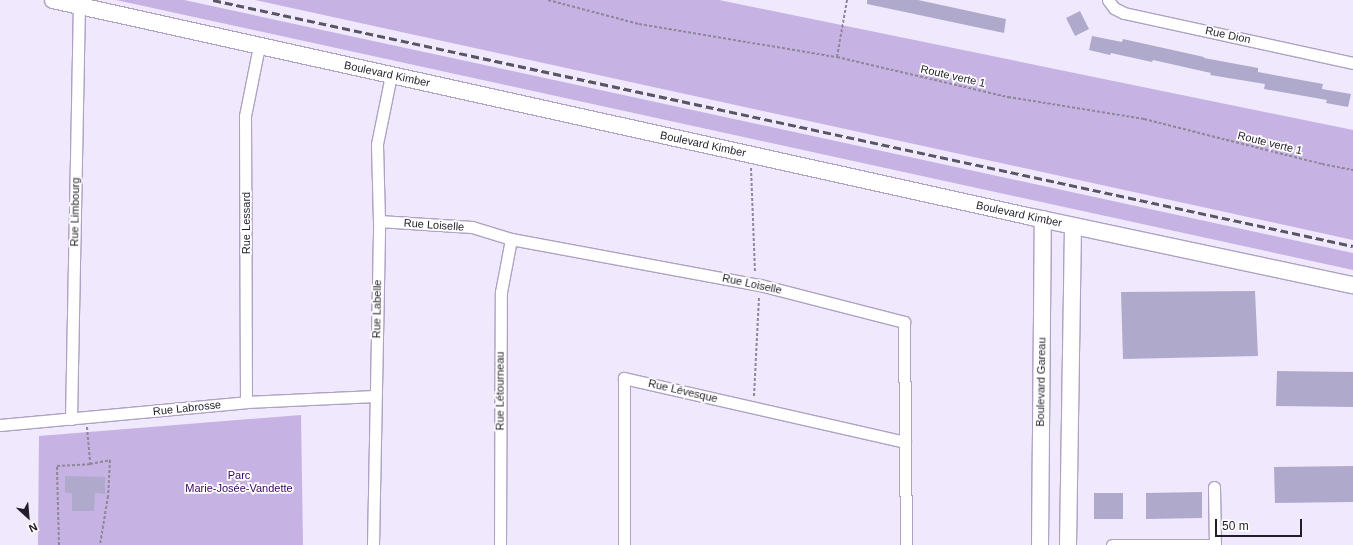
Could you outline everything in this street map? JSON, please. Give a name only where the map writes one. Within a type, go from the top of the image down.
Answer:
[{"type":"street","name":"Boulevard Kimber","points":[[53,0],[1073,226],[1353,285]]},
{"type":"street","name":"Rue Dion","points":[[1108,0],[1114,8],[1124,13],[1353,63]]},
{"type":"street","name":"Rue Limbourg","points":[[72,419],[79,6]]},
{"type":"street","name":"Rue Lessard","points":[[246,402],[245,116],[258,46]]},
{"type":"street","name":"Rue Labelle","points":[[373,545],[379,221],[377,144],[391,75]]},
{"type":"street","name":"Boulevard Gareau","points":[[1040,545],[1043,219]]},
{"type":"street","name":"Rue Loiselle","points":[[379,221],[472,227],[511,239],[758,284],[904,322],[906,545]]},
{"type":"street","points":[[1068,545],[1073,226]]},
{"type":"street","name":"Rue Létourneau","points":[[500,545],[501,292],[511,239]]},
{"type":"street","name":"Rue Lévesque","points":[[624,545],[624,378],[905,442]]},
{"type":"street","name":"Rue Labrosse","points":[[0,425],[246,402],[375,396]]},
{"type":"street","points":[[1112,545],[1215,545],[1214,487]]},
{"type":"path","name":"Route verte 1","points":[[548,0],[639,24],[837,57],[1008,97],[1144,119],[1322,164],[1353,170]]},
{"type":"path","points":[[837,57],[847,0]]},
{"type":"path","points":[[750,155],[758,284],[753,407]]},
{"type":"path","points":[[87,427],[90,464]]},
{"type":"path","points":[[58,545],[57,466],[90,464],[110,460],[108,496],[100,545]]},
{"type":"green space","points":[[116,0],[184,0],[1353,253],[1353,270]]},
{"type":"green space","points":[[255,0],[719,0],[1353,130],[1353,240]]},
{"type":"green space","name":"Parc Marie-Josée-Vandette","points":[[301,415],[303,545],[38,545],[39,436]]},
{"type":"building","points":[[867,0],[918,0],[1006,19],[1004,33],[867,4]]},
{"type":"building","points":[[1080,11],[1089,29],[1075,36],[1066,18]]},
{"type":"building","points":[[1092,36],[1122,42],[1123,39],[1204,58],[1258,68],[1258,72],[1323,84],[1322,89],[1351,94],[1348,107],[1326,103],[1327,100],[1264,89],[1265,84],[1210,75],[1211,73],[1153,60],[1152,62],[1089,50]]},
{"type":"building","points":[[1255,291],[1258,356],[1123,359],[1121,292]]},
{"type":"building","points":[[1277,371],[1353,372],[1353,407],[1276,406]]},
{"type":"building","points":[[1353,466],[1353,502],[1275,503],[1274,467]]},
{"type":"building","points":[[65,476],[105,477],[105,494],[95,493],[94,511],[72,511],[72,493],[65,493]]},
{"type":"building","points":[[1202,492],[1202,518],[1146,519],[1146,493]]},
{"type":"building","points":[[1094,493],[1123,493],[1123,519],[1094,519]]},
{"type":"railway","points":[[213,0],[1353,246]]}]
